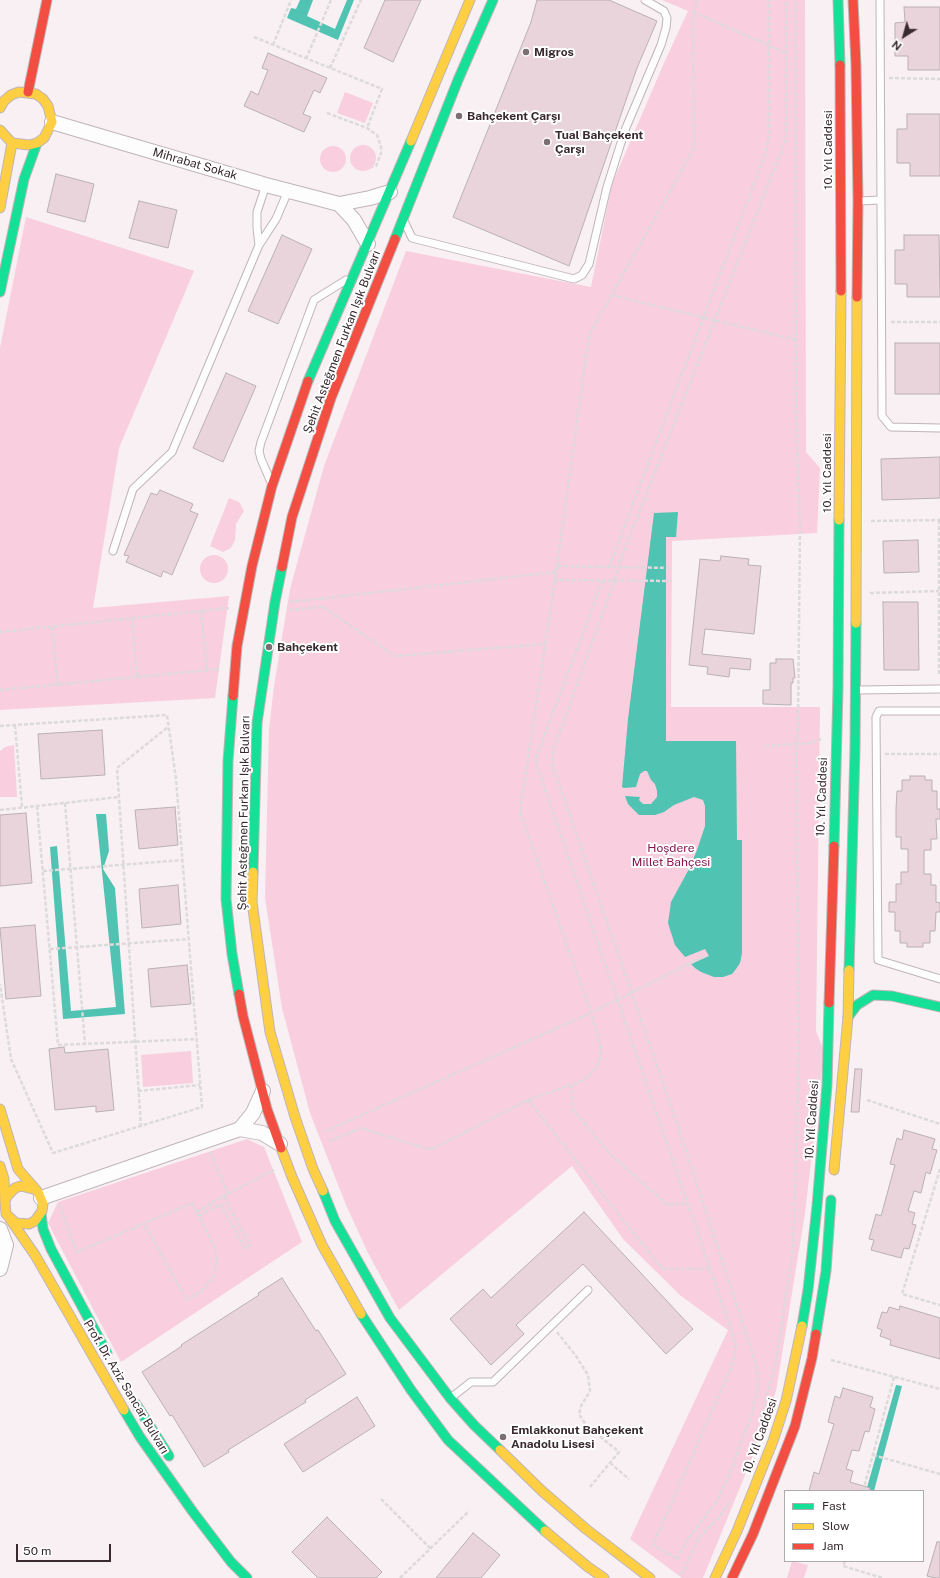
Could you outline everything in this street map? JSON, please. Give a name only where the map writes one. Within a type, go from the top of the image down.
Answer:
[{"type":"street","points":[[28,92],[47,0]]},
{"type":"street","name":"Şehit Asteğmen Furkan Işık Bulvarı","points":[[470,0],[390,192],[392,213],[364,318],[331,398],[292,517],[275,602],[257,723],[252,902],[270,1032],[294,1117],[313,1169],[335,1221],[390,1318],[471,1427],[586,1529],[650,1578]]},
{"type":"street","name":"Şehit Asteğmen Furkan Işık Bulvarı","points":[[493,0],[458,80],[392,213],[368,244],[311,374],[272,486],[252,566],[237,646],[228,768],[226,899],[232,954],[243,1016],[267,1109],[292,1177],[322,1245],[362,1316],[411,1390],[451,1438],[533,1521],[588,1567],[604,1578]]},
{"type":"street","name":"10. Yıl Caddesi","points":[[715,1578],[737,1531],[765,1462],[786,1401],[800,1342],[808,1290],[817,1206],[826,1085],[836,732],[847,689],[856,594],[849,528],[841,251],[840,54],[838,0]]},
{"type":"street","name":"10. Yıl Caddesi","points":[[732,1578],[753,1534],[796,1426],[812,1358],[826,1272],[832,1184],[853,977],[847,689],[849,528],[858,201],[856,65],[853,0]]},
{"type":"street","points":[[0,108],[4,101],[6,92],[28,92],[36,94],[43,99],[48,106],[52,122],[44,138],[38,143],[29,146],[20,146],[12,143],[0,130]]},
{"type":"street","name":"Mihrabat Sokak","points":[[52,122],[266,185],[339,204]]},
{"type":"street","points":[[0,208],[12,143]]},
{"type":"street","points":[[0,292],[24,179],[38,143]]},
{"type":"street","points":[[339,204],[370,198],[390,192]]},
{"type":"street","points":[[339,204],[354,220],[368,244]]},
{"type":"street","points":[[871,985],[892,996]]},
{"type":"street","points":[[848,1017],[857,1005],[874,995],[892,996],[940,1007]]},
{"type":"street","points":[[240,1129],[253,1113],[263,1091]]},
{"type":"street","points":[[0,1108],[18,1169],[37,1193],[43,1204],[41,1214],[35,1221],[29,1224],[16,1223],[5,1213],[4,1179],[0,1166]]},
{"type":"street","points":[[5,1213],[7,1196],[15,1188],[21,1186],[37,1193],[55,1193],[240,1129],[262,1133],[280,1144]]},
{"type":"street","name":"Prof. Dr. Aziz Sancar Bulvarı","points":[[5,1213],[34,1255],[140,1437],[231,1562],[247,1578]]},
{"type":"street","name":"Prof. Dr. Aziz Sancar Bulvarı","points":[[41,1214],[43,1230],[51,1250],[110,1359]]},
{"type":"street","points":[[0,1229],[6,1245],[0,1268]]},
{"type":"street","name":"Prof. Dr. Aziz Sancar Bulvarı","points":[[129,1393],[175,1464]]},
{"type":"lane","points":[[392,213],[412,238],[574,279],[582,275],[589,264],[607,187],[625,130],[661,45],[666,28],[667,18],[664,11],[645,0]]},
{"type":"lane","points":[[880,0],[882,416],[891,427],[940,428]]},
{"type":"lane","points":[[259,245],[257,212],[266,185]]},
{"type":"lane","points":[[112,551],[133,490],[172,452],[259,245],[276,219],[288,190]]},
{"type":"lane","points":[[858,201],[880,200]]},
{"type":"lane","points":[[272,486],[259,451],[261,442],[314,300],[355,275]]},
{"type":"lane","points":[[849,528],[864,530],[864,542]]},
{"type":"lane","points":[[847,689],[940,689]]},
{"type":"lane","points":[[940,711],[878,711],[876,717],[878,960],[940,979]]},
{"type":"lane","points":[[450,1398],[471,1382],[493,1382],[588,1290]]},
{"type":"path","points":[[273,45],[291,0]]},
{"type":"path","points":[[306,59],[331,0]]},
{"type":"path","points":[[330,68],[361,0]]},
{"type":"path","points":[[330,1141],[361,1128],[424,1148],[432,1149],[528,1100],[589,1077],[600,1060],[601,1047],[591,1013],[520,812],[555,580],[589,335],[694,146],[693,12],[698,0]]},
{"type":"path","points":[[609,567],[766,152],[769,135],[769,0]]},
{"type":"path","points":[[603,580],[536,758],[537,766],[711,1269],[736,1347],[732,1368],[653,1545],[678,1558],[690,1536],[717,1501],[732,1468],[753,1411],[759,1382],[756,1364],[679,1129],[552,761],[553,751],[615,580],[618,567],[786,139],[786,0]]},
{"type":"path","points":[[755,1440],[776,1361],[793,1249],[799,1051],[797,745],[800,528],[796,340],[795,0]]},
{"type":"path","points":[[693,12],[786,53]]},
{"type":"path","points":[[254,37],[382,89],[367,128]]},
{"type":"path","points":[[880,78],[940,79]]},
{"type":"path","points":[[327,113],[367,128],[377,135],[381,147],[381,153],[376,166],[372,167]]},
{"type":"path","points":[[611,295],[796,340]]},
{"type":"path","points":[[881,322],[940,322]]},
{"type":"path","points":[[849,528],[939,520],[940,674]]},
{"type":"path","points":[[557,566],[672,568]]},
{"type":"path","points":[[275,602],[290,602],[556,572]]},
{"type":"path","points":[[555,580],[672,581]]},
{"type":"path","points":[[856,594],[939,591]]},
{"type":"path","points":[[290,602],[288,610],[323,607],[395,656],[545,644]]},
{"type":"path","points":[[0,632],[231,608]]},
{"type":"path","points":[[201,611],[207,670]]},
{"type":"path","points":[[132,618],[137,677]]},
{"type":"path","points":[[52,627],[58,685]]},
{"type":"path","points":[[0,690],[221,669],[221,676]]},
{"type":"path","points":[[0,726],[167,715],[176,779],[202,1107],[53,1153],[11,1059],[0,984]]},
{"type":"path","points":[[15,725],[22,808]]},
{"type":"path","points":[[140,1126],[117,768],[168,727]]},
{"type":"path","points":[[765,746],[812,743],[836,732]]},
{"type":"path","points":[[876,754],[940,754]]},
{"type":"path","points":[[0,810],[119,797]]},
{"type":"path","points":[[65,803],[85,1044]]},
{"type":"path","points":[[37,806],[58,1045],[197,1039]]},
{"type":"path","points":[[43,871],[183,860]]},
{"type":"path","points":[[50,949],[189,939]]},
{"type":"path","points":[[326,1131],[591,1013],[705,956]]},
{"type":"path","points":[[571,1084],[573,1110],[612,1155],[668,1205],[688,1203]]},
{"type":"path","points":[[138,1091],[200,1085]]},
{"type":"path","points":[[528,1100],[659,1265],[665,1269],[711,1269]]},
{"type":"path","points":[[867,1100],[940,1124]]},
{"type":"path","points":[[205,1141],[228,1194]]},
{"type":"path","points":[[197,1212],[223,1196],[277,1168]]},
{"type":"path","points":[[940,1169],[902,1294],[940,1305]]},
{"type":"path","points":[[55,1193],[77,1252],[192,1203],[214,1246],[217,1261],[213,1278],[204,1289],[187,1300],[144,1224]]},
{"type":"path","points":[[199,1216],[220,1204],[245,1248],[250,1245],[223,1196]]},
{"type":"path","points":[[551,1326],[576,1356],[588,1376],[590,1391],[581,1406],[579,1414],[586,1424],[619,1452],[589,1488]]},
{"type":"path","points":[[831,1360],[940,1389]]},
{"type":"path","points":[[863,1490],[894,1377]]},
{"type":"path","points":[[873,1455],[940,1474]]},
{"type":"path","points":[[610,1463],[630,1480]]},
{"type":"path","points":[[681,1575],[698,1539],[720,1516],[733,1495]]},
{"type":"path","points":[[381,1499],[431,1549]]},
{"type":"path","points":[[400,1578],[469,1512]]},
{"type":"path","points":[[844,1562],[843,1566],[883,1578]]},
{"type":"green space","name":"Hoşdere Millet Bahçesi","points":[[662,0],[805,0],[806,452],[820,468],[817,533],[672,541],[671,707],[820,707],[816,1031],[824,1051],[805,1213],[776,1391],[752,1458],[703,1578],[682,1578],[630,1539],[728,1330],[681,1296],[623,1239],[572,1166],[399,1310],[368,1253],[346,1205],[310,1113],[282,1008],[265,898],[269,730],[274,686],[290,589],[324,466],[406,251],[591,287],[612,184],[688,11]]},
{"type":"green space","points":[[345,92],[373,103],[365,123],[337,113]]},
{"type":"green space","points":[[363,145],[372,149],[376,158],[372,167],[363,171],[354,167],[350,158],[354,149]]},
{"type":"green space","points":[[333,146],[342,150],[346,159],[342,168],[333,172],[324,168],[320,159],[324,150]]},
{"type":"green space","points":[[26,217],[194,271],[119,448],[93,608],[229,596],[215,698],[0,710],[0,348]]},
{"type":"green space","points":[[229,498],[239,502],[244,511],[236,524],[235,540],[231,548],[223,552],[210,546]]},
{"type":"green space","points":[[214,555],[224,559],[228,569],[224,579],[214,583],[204,579],[200,569],[204,559]]},
{"type":"green space","points":[[14,745],[17,797],[0,797],[0,751],[5,747]]},
{"type":"green space","points":[[191,1051],[193,1083],[143,1087],[141,1055]]},
{"type":"green space","points":[[247,1139],[264,1147],[302,1242],[121,1362],[48,1223],[58,1202]]},
{"type":"green space","points":[[792,1562],[808,1565],[804,1578],[787,1578]]},
{"type":"shaded area","points":[[300,0],[313,0],[307,16],[335,29],[347,0],[354,0],[338,40],[287,18],[291,8],[296,9]]},
{"type":"shaded area","points":[[678,512],[676,537],[666,537],[666,741],[736,741],[737,840],[742,840],[742,953],[740,963],[736,969],[732,974],[723,977],[714,977],[695,968],[691,964],[709,956],[705,949],[685,957],[675,945],[668,923],[671,902],[689,869],[705,826],[705,806],[703,800],[694,797],[655,815],[639,815],[628,804],[625,796],[640,797],[639,800],[643,804],[651,804],[657,797],[655,784],[651,780],[647,771],[644,771],[640,774],[636,787],[622,787],[628,719],[654,513]]},
{"type":"shaded area","points":[[96,814],[106,814],[109,851],[103,869],[115,888],[125,1014],[63,1019],[50,847],[57,846],[71,1011],[116,1007]]},
{"type":"shaded area","points":[[896,1385],[902,1386],[874,1490],[866,1490]]},
{"type":"building","points":[[385,0],[421,0],[393,62],[364,48]]},
{"type":"building","name":"Tual Bahçekent Çarşı","points":[[537,0],[609,0],[657,21],[637,68],[569,266],[453,217],[531,22]]},
{"type":"building","points":[[904,7],[940,7],[940,70],[908,70],[908,56],[895,56],[895,23],[905,22]]},
{"type":"building","points":[[268,53],[327,78],[320,93],[314,90],[303,114],[311,117],[304,132],[244,106],[251,91],[258,95],[268,70],[262,68]]},
{"type":"building","points":[[907,114],[940,114],[940,176],[910,176],[910,163],[897,163],[897,129],[907,129]]},
{"type":"building","points":[[56,174],[94,184],[85,222],[47,212]]},
{"type":"building","points":[[139,201],[177,210],[168,248],[129,238]]},
{"type":"building","points":[[282,235],[312,249],[278,324],[248,311]]},
{"type":"building","points":[[904,235],[939,235],[940,297],[907,297],[907,284],[895,284],[895,250],[904,250]]},
{"type":"building","points":[[895,343],[940,343],[940,394],[895,394]]},
{"type":"building","points":[[226,373],[256,386],[223,462],[193,448]]},
{"type":"building","points":[[940,457],[940,498],[882,500],[881,459]]},
{"type":"building","points":[[160,490],[193,504],[190,511],[198,514],[172,575],[163,571],[161,577],[126,562],[129,556],[124,555],[151,493],[157,495]]},
{"type":"building","points":[[918,540],[919,572],[884,573],[883,541]]},
{"type":"building","points":[[721,556],[749,559],[748,565],[761,566],[754,634],[705,629],[702,654],[751,659],[750,670],[730,668],[729,677],[707,674],[708,667],[689,665],[700,559],[720,561]]},
{"type":"building","points":[[883,602],[918,602],[919,670],[884,670]]},
{"type":"building","points":[[776,659],[793,659],[795,678],[793,678],[793,683],[791,683],[791,705],[763,704],[763,690],[770,690],[770,663],[776,663]]},
{"type":"building","points":[[102,730],[105,775],[41,779],[38,734]]},
{"type":"building","points":[[910,776],[925,776],[925,780],[932,780],[932,791],[937,791],[937,809],[940,809],[940,819],[936,819],[937,839],[931,839],[931,850],[924,850],[924,874],[931,874],[931,885],[936,885],[936,902],[940,903],[940,912],[936,912],[935,931],[930,931],[930,943],[923,943],[923,947],[907,947],[907,943],[900,943],[900,931],[895,931],[895,912],[889,912],[889,902],[896,902],[896,884],[901,884],[901,872],[908,872],[908,849],[901,849],[901,837],[896,837],[896,809],[897,791],[902,791],[902,780],[910,780]]},
{"type":"building","points":[[175,807],[178,845],[139,849],[135,810]]},
{"type":"building","points":[[26,813],[32,883],[0,886],[0,815]]},
{"type":"building","points":[[178,885],[181,924],[142,928],[139,889]]},
{"type":"building","points":[[35,925],[41,996],[6,999],[0,928]]},
{"type":"building","points":[[187,965],[191,1004],[151,1007],[148,969]]},
{"type":"building","points":[[64,1047],[65,1053],[108,1049],[114,1110],[96,1112],[96,1106],[55,1110],[49,1049]]},
{"type":"building","points":[[855,1069],[862,1069],[859,1112],[851,1112]]},
{"type":"building","points":[[904,1130],[935,1139],[932,1149],[937,1150],[930,1174],[926,1172],[921,1193],[914,1191],[908,1211],[915,1213],[912,1224],[916,1225],[909,1249],[904,1248],[901,1258],[871,1250],[874,1240],[869,1239],[876,1214],[881,1216],[895,1165],[890,1164],[897,1138],[902,1140]]},
{"type":"building","points":[[584,1212],[693,1329],[666,1354],[583,1264],[516,1325],[524,1334],[491,1365],[450,1319],[483,1289],[491,1298]]},
{"type":"building","points":[[282,1278],[346,1374],[305,1400],[306,1402],[228,1450],[229,1452],[204,1467],[172,1415],[170,1416],[142,1372],[259,1295],[258,1293]]},
{"type":"building","points":[[900,1306],[940,1318],[940,1359],[890,1345],[891,1340],[880,1336],[882,1330],[877,1328],[882,1312],[887,1313],[889,1307],[899,1310]]},
{"type":"building","points":[[843,1388],[873,1397],[870,1407],[875,1409],[869,1432],[865,1431],[859,1451],[852,1450],[846,1469],[853,1471],[850,1482],[870,1488],[870,1490],[809,1490],[814,1472],[819,1474],[834,1424],[828,1422],[835,1396],[840,1398]]},
{"type":"building","points":[[357,1397],[375,1426],[303,1472],[284,1444]]},
{"type":"building","points":[[327,1517],[382,1572],[376,1578],[318,1578],[292,1552]]},
{"type":"building","points":[[473,1533],[500,1555],[481,1578],[436,1578]]},
{"type":"building","points":[[937,1542],[940,1542],[940,1578],[927,1576]]},
{"type":"traffic: fast","points":[[395,239],[458,80],[493,0]]},
{"type":"traffic: fast","points":[[838,0],[840,65]]},
{"type":"traffic: fast","points":[[308,381],[411,141]]},
{"type":"traffic: fast","points":[[0,292],[24,179],[37,143]]},
{"type":"traffic: fast","points":[[834,846],[838,688],[839,520]]},
{"type":"traffic: fast","points":[[253,872],[257,723],[275,602],[282,567]]},
{"type":"traffic: fast","points":[[849,970],[855,749],[856,623]]},
{"type":"traffic: fast","points":[[233,696],[228,761],[226,899],[232,954],[239,994]]},
{"type":"traffic: fast","points":[[848,1017],[857,1005],[873,995],[892,996],[940,1007]]},
{"type":"traffic: fast","points":[[802,1326],[808,1290],[817,1206],[827,1085],[829,1003]]},
{"type":"traffic: fast","points":[[323,1191],[335,1221],[390,1318],[450,1398],[474,1425],[500,1450]]},
{"type":"traffic: fast","points":[[816,1334],[826,1271],[831,1200]]},
{"type":"traffic: fast","points":[[41,1214],[43,1229],[51,1249],[107,1353]]},
{"type":"traffic: fast","points":[[361,1314],[411,1390],[448,1440],[545,1531]]},
{"type":"traffic: fast","points":[[136,1404],[169,1456]]},
{"type":"traffic: fast","points":[[124,1410],[140,1437],[193,1512],[231,1562],[247,1578]]},
{"type":"traffic: slow","points":[[411,141],[470,0]]},
{"type":"traffic: slow","points":[[0,108],[4,101],[11,95],[19,92],[36,94],[43,99],[48,106],[52,122],[44,138],[37,143],[29,145],[12,143],[0,130]]},
{"type":"traffic: slow","points":[[0,208],[12,143]]},
{"type":"traffic: slow","points":[[839,520],[841,291]]},
{"type":"traffic: slow","points":[[856,623],[857,297]]},
{"type":"traffic: slow","points":[[253,872],[252,902],[270,1032],[295,1117],[313,1169],[323,1191]]},
{"type":"traffic: slow","points":[[834,1170],[848,1017],[849,970]]},
{"type":"traffic: slow","points":[[0,1109],[18,1169],[38,1192],[43,1204],[42,1211],[35,1221],[29,1224],[16,1223],[6,1214],[5,1202],[7,1196],[15,1188],[21,1186],[33,1189]]},
{"type":"traffic: slow","points":[[281,1148],[322,1245],[361,1314]]},
{"type":"traffic: slow","points":[[0,1166],[4,1179],[5,1202]]},
{"type":"traffic: slow","points":[[10,1219],[35,1255],[124,1410]]},
{"type":"traffic: slow","points":[[715,1578],[737,1531],[773,1441],[786,1401],[802,1326]]},
{"type":"traffic: slow","points":[[500,1450],[542,1491],[586,1529],[650,1578]]},
{"type":"traffic: slow","points":[[545,1531],[588,1567],[604,1578]]},
{"type":"traffic: jam","points":[[28,92],[47,0]]},
{"type":"traffic: jam","points":[[853,0],[856,65],[858,201],[857,297]]},
{"type":"traffic: jam","points":[[840,65],[841,291]]},
{"type":"traffic: jam","points":[[282,567],[292,517],[331,398],[395,239]]},
{"type":"traffic: jam","points":[[233,696],[237,646],[252,566],[272,486],[308,381]]},
{"type":"traffic: jam","points":[[829,1003],[834,846]]},
{"type":"traffic: jam","points":[[239,994],[243,1016],[267,1109],[281,1148]]},
{"type":"traffic: jam","points":[[732,1578],[753,1534],[795,1426],[812,1358],[816,1334]]},
{"type":"place","name":"Migros","points":[[526,52]]},
{"type":"place","name":"Bahçekent Çarşı","points":[[459,116]]},
{"type":"place","name":"Tual Bahçekent Çarşı","points":[[547,142]]},
{"type":"place","name":"Bahçekent","points":[[269,647]]},
{"type":"place","name":"Emlakkonut Bahçekent Anadolu Lisesi","points":[[503,1437]]}]
